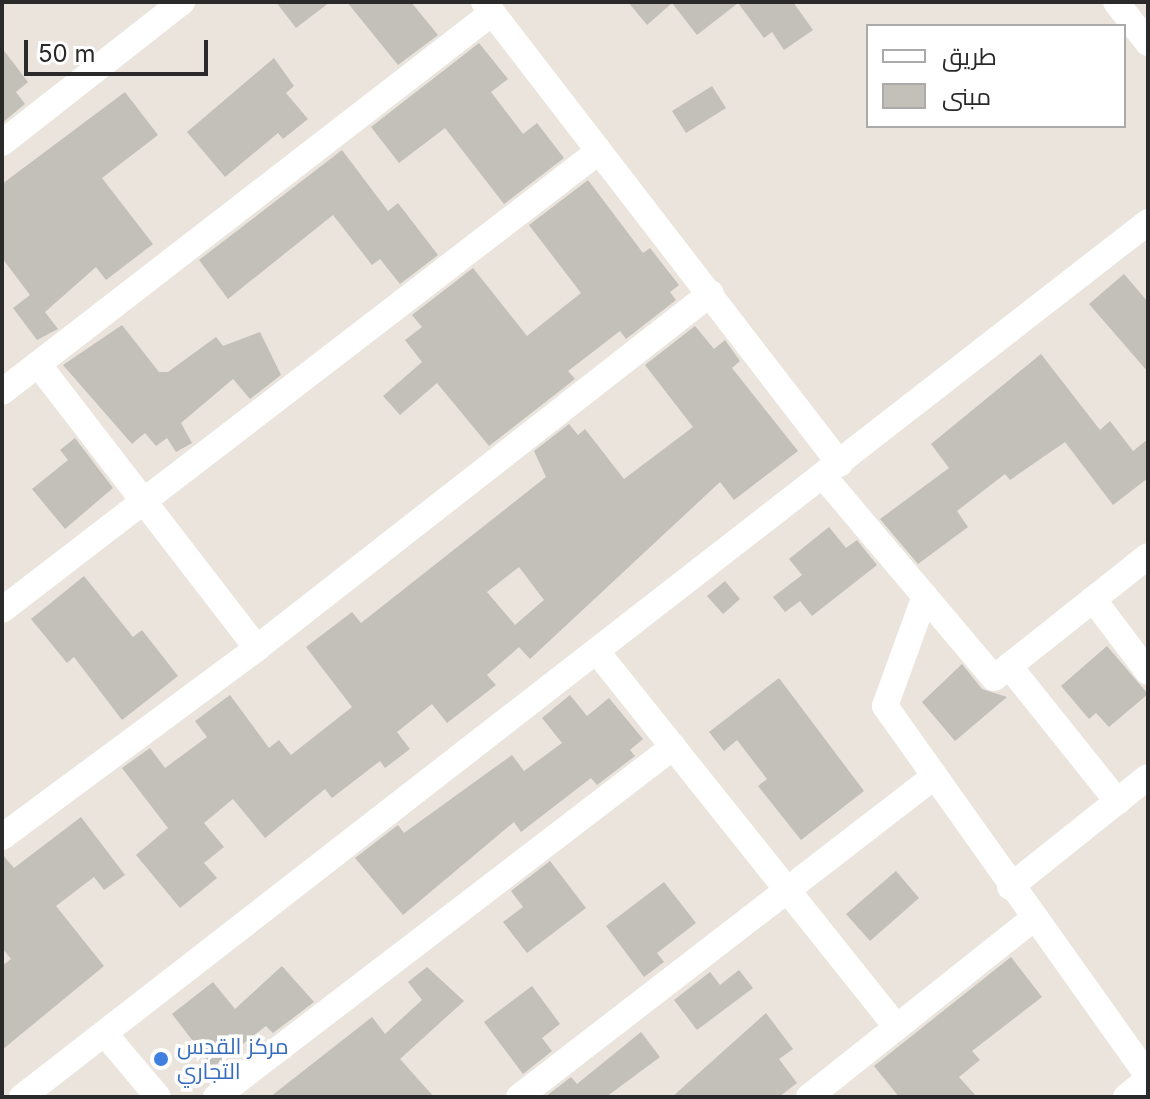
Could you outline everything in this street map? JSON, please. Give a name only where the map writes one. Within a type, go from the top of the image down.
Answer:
[{"type":"street","points":[[2,143],[182,2]]},
{"type":"street","points":[[1116,2],[1148,43]]},
{"type":"street","points":[[2,392],[488,8],[711,293],[832,471],[925,596],[994,678],[1148,556]]},
{"type":"street","points":[[2,610],[599,151]]},
{"type":"street","points":[[22,1097],[598,653],[1148,222]]},
{"type":"street","points":[[2,837],[257,648],[711,293]]},
{"type":"street","points":[[38,364],[257,648]]},
{"type":"street","points":[[925,596],[885,706],[931,779],[1148,1078],[1126,1097]]},
{"type":"street","points":[[1093,599],[1148,672]]},
{"type":"street","points":[[598,653],[897,1027]]},
{"type":"street","points":[[1009,666],[1118,802]]},
{"type":"street","points":[[216,1097],[673,747]]},
{"type":"street","points":[[1010,887],[1148,777]]},
{"type":"street","points":[[519,1097],[931,779]]},
{"type":"street","points":[[809,1097],[1033,919]]},
{"type":"street","points":[[105,1034],[158,1097]]},
{"type":"building","points":[[276,2],[330,2],[296,28]]},
{"type":"building","points":[[347,2],[411,2],[438,35],[398,65]]},
{"type":"building","points":[[628,2],[793,2],[813,30],[784,50],[772,32],[764,38],[738,3],[697,35],[672,3],[647,25]]},
{"type":"building","points":[[479,43],[508,79],[491,92],[523,134],[537,123],[564,158],[504,204],[445,128],[399,163],[371,127]]},
{"type":"building","points":[[2,48],[28,82],[16,92],[25,104],[2,123]]},
{"type":"building","points":[[274,58],[294,86],[286,93],[308,119],[283,139],[278,133],[225,177],[187,132]]},
{"type":"building","points":[[712,86],[726,108],[686,133],[672,111]]},
{"type":"building","points":[[125,92],[158,135],[102,178],[153,244],[106,280],[96,267],[45,312],[58,329],[37,340],[13,308],[30,295],[2,258],[2,184]]},
{"type":"building","points":[[342,150],[388,211],[398,203],[438,255],[400,284],[380,259],[372,265],[333,215],[228,299],[199,260]]},
{"type":"building","points":[[588,180],[643,253],[650,248],[679,285],[670,292],[676,300],[626,339],[620,331],[568,371],[575,379],[489,446],[437,383],[400,415],[383,396],[422,362],[405,340],[422,327],[412,315],[473,268],[527,336],[581,293],[529,225]]},
{"type":"building","points":[[1124,274],[1148,302],[1148,372],[1089,304]]},
{"type":"building","points":[[122,325],[159,372],[168,372],[216,337],[223,346],[260,332],[281,375],[250,399],[233,379],[181,423],[192,443],[176,452],[167,438],[156,446],[145,433],[132,444],[63,365]]},
{"type":"building","points":[[695,326],[714,349],[725,340],[740,361],[732,368],[798,451],[734,500],[720,482],[530,659],[519,647],[487,675],[496,685],[447,723],[432,704],[397,732],[410,749],[385,768],[380,761],[332,798],[325,789],[265,838],[233,799],[204,823],[224,847],[204,863],[217,878],[180,908],[136,855],[168,828],[122,768],[150,748],[165,768],[207,737],[195,721],[230,695],[269,748],[279,740],[291,755],[352,707],[306,647],[352,612],[361,623],[546,477],[534,451],[569,424],[578,435],[585,429],[624,479],[693,427],[645,365]],"holes":[[[519,567],[544,600],[515,625],[487,592]]]},
{"type":"building","points":[[1041,354],[1100,430],[1110,421],[1133,451],[1148,439],[1148,478],[1113,505],[1065,442],[1010,480],[1005,474],[957,511],[968,527],[918,564],[880,519],[949,468],[931,444]]},
{"type":"building","points":[[75,438],[113,488],[65,529],[32,489],[68,460],[60,450]]},
{"type":"building","points":[[829,527],[846,548],[857,540],[877,565],[812,616],[800,601],[785,612],[773,597],[802,575],[789,559]]},
{"type":"building","points":[[84,576],[133,637],[142,630],[178,676],[122,720],[74,657],[67,663],[31,619]]},
{"type":"building","points":[[725,581],[740,599],[723,614],[707,596]]},
{"type":"building","points":[[1107,646],[1148,694],[1109,727],[1096,713],[1089,719],[1061,686]]},
{"type":"building","points":[[962,664],[982,689],[1007,697],[955,741],[922,702]]},
{"type":"building","points":[[779,678],[864,791],[801,840],[758,786],[767,779],[737,740],[724,751],[709,732]]},
{"type":"building","points":[[570,695],[587,716],[609,698],[643,739],[630,750],[635,756],[597,785],[591,778],[521,832],[514,822],[403,915],[355,858],[398,825],[404,833],[512,755],[524,771],[562,743],[542,718]]},
{"type":"building","points":[[81,817],[125,875],[104,890],[94,877],[56,906],[104,966],[2,1050],[2,966],[11,959],[2,948],[2,854],[14,868]]},
{"type":"building","points":[[550,861],[586,908],[527,953],[503,922],[523,907],[511,891]]},
{"type":"building","points":[[896,871],[919,898],[870,941],[846,914]]},
{"type":"building","points":[[664,882],[696,923],[657,953],[664,962],[644,977],[606,926]]},
{"type":"building","points":[[1011,957],[1042,997],[972,1051],[980,1060],[959,1077],[977,1097],[899,1097],[874,1066]]},
{"type":"building","points":[[282,966],[314,1002],[273,1033],[266,1026],[213,1067],[172,1014],[213,982],[235,1009]]},
{"type":"building","points":[[427,967],[464,1001],[400,1059],[434,1097],[270,1097],[372,1017],[385,1034],[422,1000],[408,982]]},
{"type":"building","points":[[739,970],[753,988],[697,1030],[674,1000],[710,972],[720,985]]},
{"type":"building","points":[[532,986],[560,1024],[542,1038],[552,1051],[523,1074],[484,1022]]},
{"type":"building","points":[[766,1013],[793,1049],[779,1059],[797,1083],[779,1097],[672,1097]]},
{"type":"building","points":[[641,1032],[660,1057],[606,1097],[545,1097],[571,1077],[577,1084]]},
{"type":"place","name":"مركز القدس التجاري","points":[[161,1059]]}]
